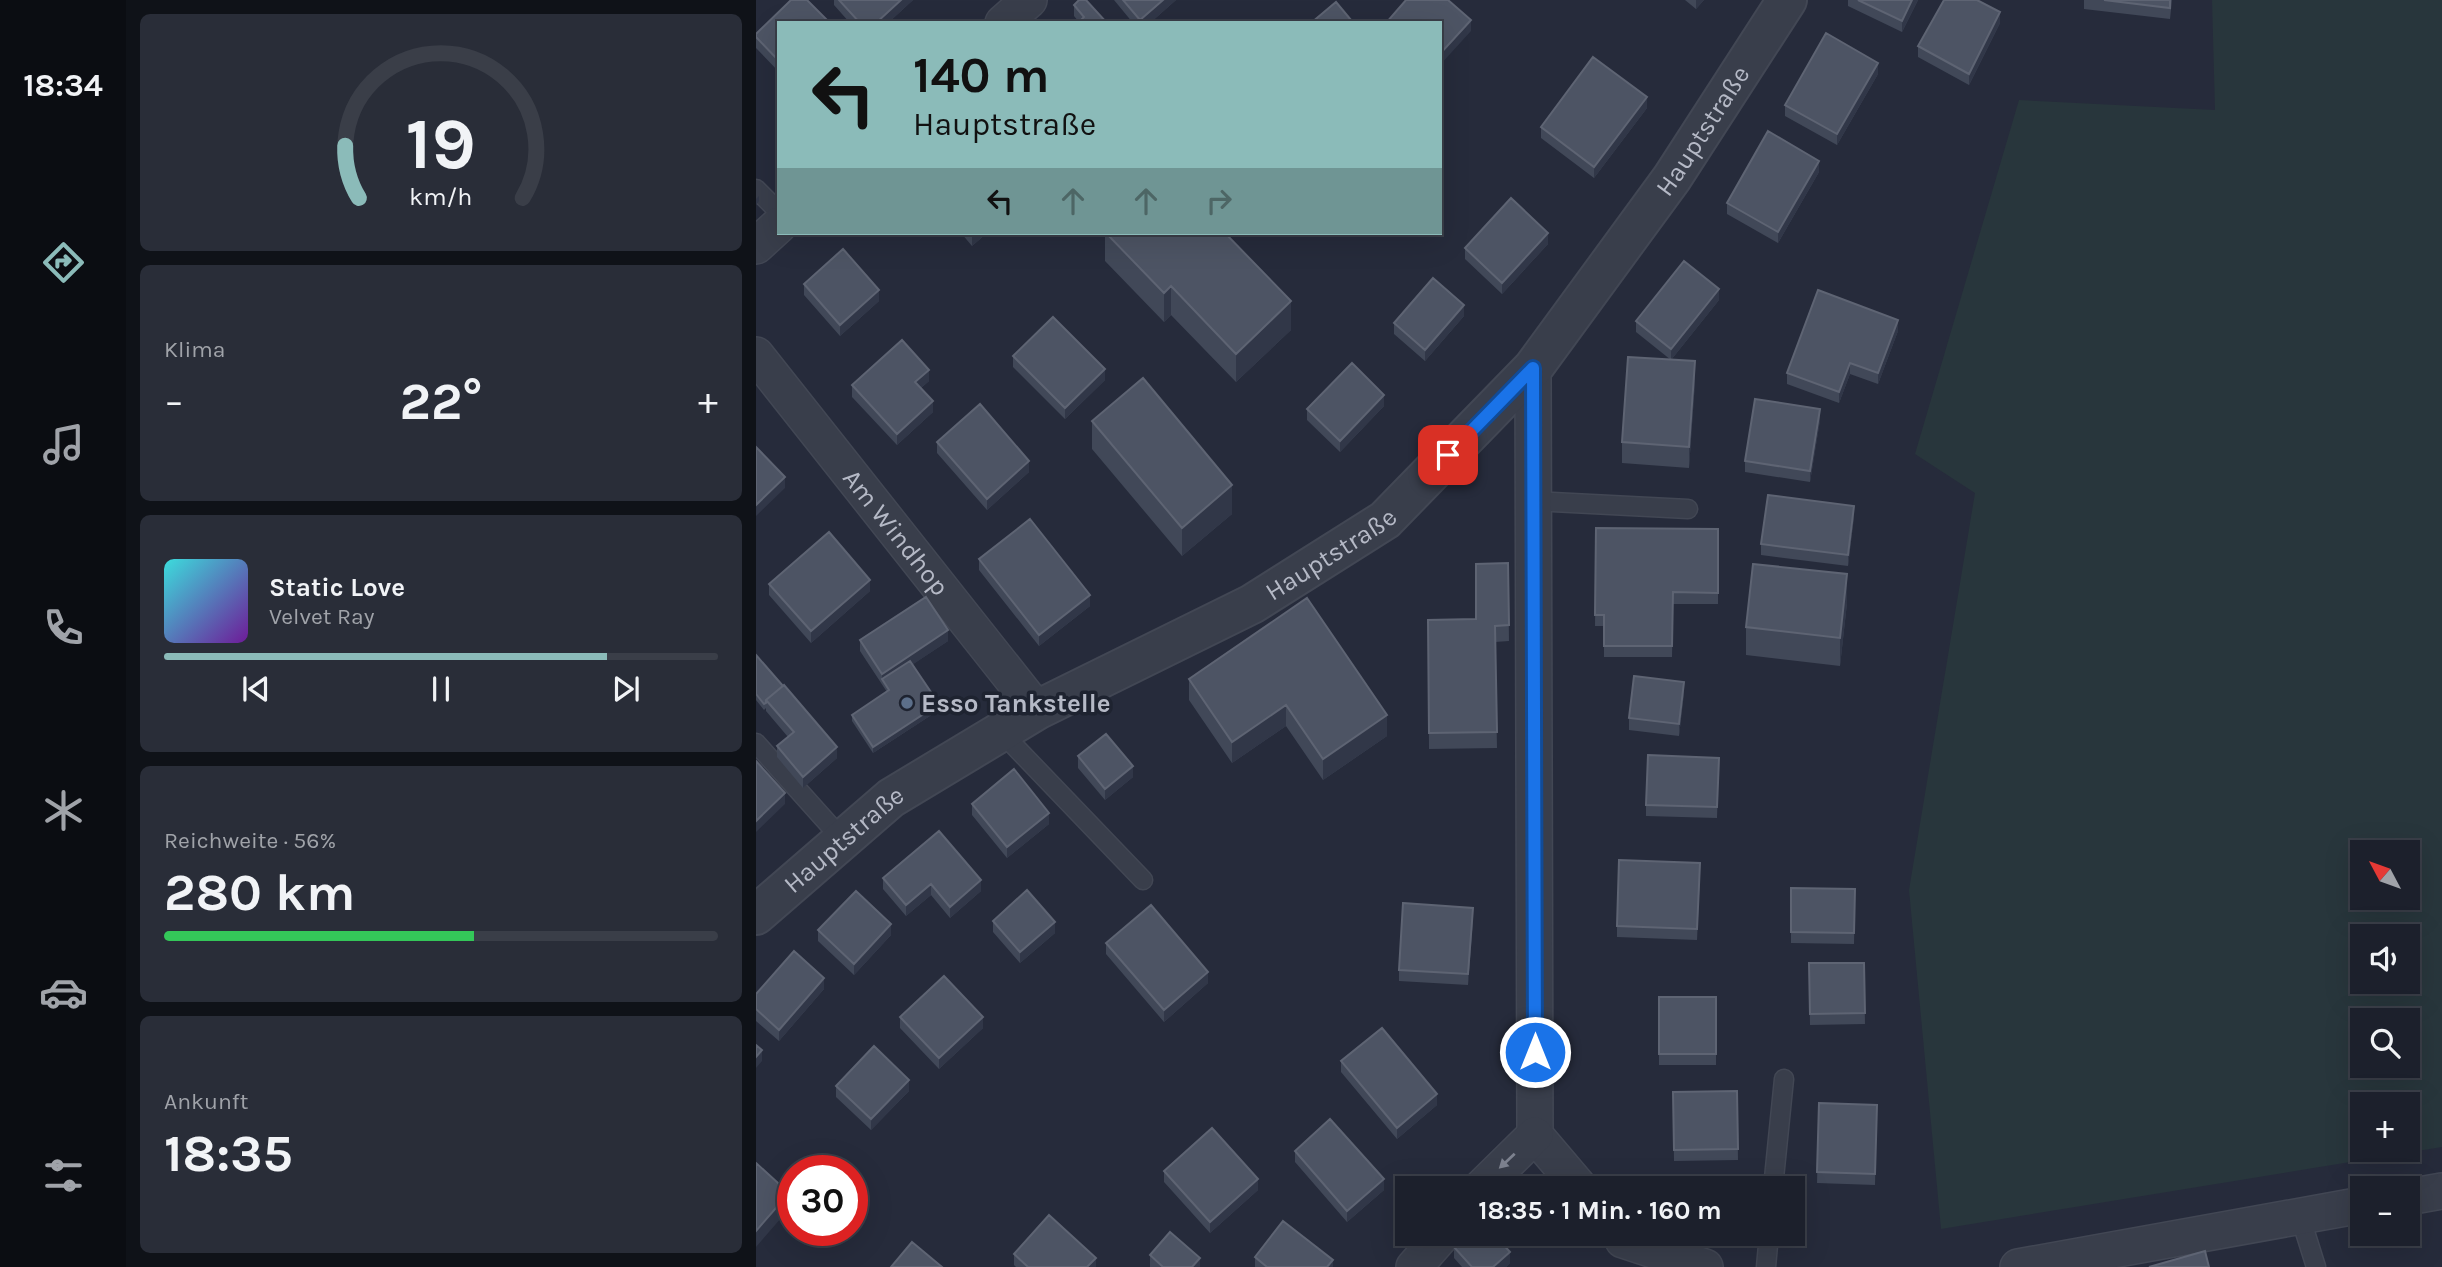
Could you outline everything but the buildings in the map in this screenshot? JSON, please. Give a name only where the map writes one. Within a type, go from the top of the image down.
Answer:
[{"type":"street","points":[[1005,21],[1029,0]]},
{"type":"street","name":"Hauptstraße","points":[[756,915],[891,798],[1037,710],[1252,604],[1385,520],[1533,368],[1672,177],[1787,0]]},
{"type":"street","points":[[756,246],[777,227]]},
{"type":"street","name":"Am Windhop","points":[[756,355],[1037,710]]},
{"type":"street","points":[[1533,368],[1535,1135],[1570,1176]]},
{"type":"street","points":[[1493,1176],[1535,1135]]},
{"type":"street","points":[[2420,1195],[2442,1191]]},
{"type":"street","points":[[2018,1267],[2350,1207]]},
{"type":"street","points":[[1414,1267],[1432,1246]]},
{"type":"street","points":[[1629,1246],[1651,1267]]},
{"type":"street","points":[[1646,1246],[1705,1267]]},
{"type":"lane","points":[[756,190],[777,210]]},
{"type":"lane","points":[[1533,501],[1688,509]]},
{"type":"lane","points":[[1001,732],[1143,880]]},
{"type":"lane","points":[[756,743],[842,839]]},
{"type":"lane","points":[[1774,1176],[1784,1079]]},
{"type":"lane","points":[[2300,1216],[2316,1267]]},
{"type":"lane","points":[[1766,1267],[1768,1246]]},
{"type":"shaded area","points":[[2212,0],[2442,0],[2442,1147],[2420,1151],[2420,1092],[2350,1092],[2350,1162],[1941,1229],[1909,890],[1975,493],[1915,454],[2019,100],[2215,110]]},
{"type":"place","name":"Esso Tankstelle","points":[[907,703]]},
{"type":"route","points":[[1448,455],[1533,368],[1535,1052]]}]
